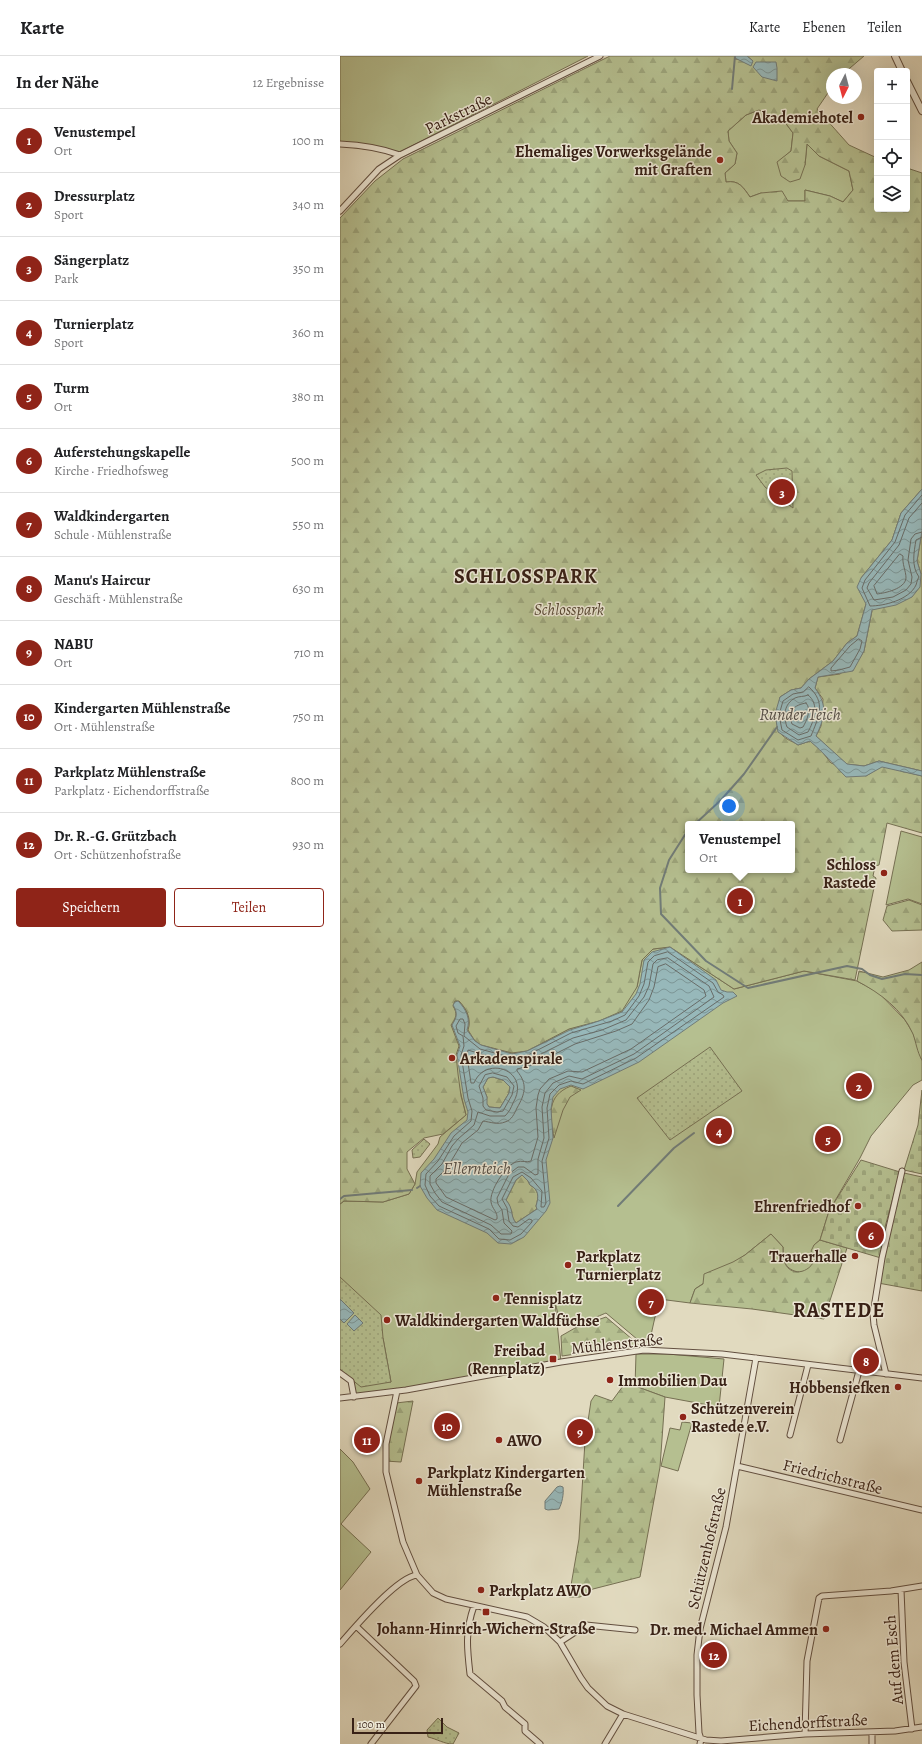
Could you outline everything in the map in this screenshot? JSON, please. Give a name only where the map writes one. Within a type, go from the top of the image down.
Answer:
[{"type":"street","name":"Parkstraße","points":[[340,211],[379,169],[400,155],[600,56]]},
{"type":"street","points":[[896,56],[901,68]]},
{"type":"street","points":[[910,87],[922,111]]},
{"type":"street","points":[[340,144],[354,144],[384,149],[400,155]]},
{"type":"street","points":[[886,1374],[872,1314],[882,1258],[902,1171]]},
{"type":"street","name":"Mühlenstraße","points":[[340,1398],[398,1391],[561,1362],[644,1350],[693,1352],[756,1358],[922,1378]]},
{"type":"street","name":"Schützenhofstraße","points":[[700,1742],[697,1695],[697,1655],[700,1629],[724,1537],[756,1358]]},
{"type":"street","points":[[790,1435],[808,1365]]},
{"type":"street","points":[[840,1440],[859,1371]]},
{"type":"street","points":[[340,1373],[352,1381],[354,1397]]},
{"type":"street","name":"Eichendorffstraße","points":[[398,1391],[386,1444],[386,1472],[403,1542],[417,1575],[426,1586],[440,1596],[474,1606],[527,1617],[544,1626],[560,1642],[588,1688],[608,1706],[623,1714],[700,1742],[805,1734],[872,1732],[922,1727]]},
{"type":"street","name":"Friedrichstraße","points":[[737,1466],[922,1510]]},
{"type":"street","points":[[340,1644],[391,1591],[406,1579],[417,1575]]},
{"type":"street","points":[[805,1734],[808,1661],[819,1598],[822,1596],[901,1590],[922,1586]]},
{"type":"street","name":"Auf dem Esch","points":[[901,1590],[904,1662],[912,1729]]},
{"type":"street","points":[[474,1606],[468,1622],[466,1640],[470,1674],[502,1701],[505,1707],[525,1724],[525,1731],[540,1744]]},
{"type":"street","points":[[560,1642],[586,1625],[636,1630]]},
{"type":"street","points":[[356,1626],[414,1681],[416,1686],[371,1744]]},
{"type":"street","points":[[605,1744],[623,1714]]},
{"type":"street","points":[[872,1732],[872,1744]]},
{"type":"green space","points":[[340,56],[588,56],[394,155],[383,151],[340,146]]},
{"type":"green space","name":"Schlosspark","points":[[610,56],[735,56],[735,59],[753,61],[747,56],[864,56],[850,68],[826,68],[826,96],[817,109],[849,145],[874,157],[874,212],[910,212],[910,169],[922,173],[922,489],[901,513],[892,540],[861,578],[921,574],[917,561],[922,531],[922,771],[879,761],[864,766],[846,764],[816,736],[821,726],[823,699],[815,688],[818,677],[840,674],[859,659],[864,651],[872,611],[866,604],[857,636],[847,643],[833,661],[809,679],[801,688],[791,690],[780,697],[777,714],[777,725],[782,735],[798,745],[810,741],[820,749],[831,763],[866,776],[882,766],[922,776],[922,833],[887,823],[879,865],[875,866],[873,876],[876,878],[855,980],[804,971],[734,989],[670,947],[653,949],[642,960],[637,987],[622,1011],[599,1021],[569,1029],[527,1051],[512,1053],[481,1045],[475,1041],[468,1030],[469,1018],[466,1010],[459,1001],[455,1001],[453,1006],[456,1011],[456,1016],[451,1025],[459,1046],[456,1055],[461,1096],[466,1115],[443,1134],[424,1138],[407,1152],[407,1169],[415,1184],[409,1194],[383,1202],[344,1201],[340,1204],[340,218],[375,181],[403,159]],"holes":[[[759,110],[784,121],[793,133],[791,151],[777,162],[781,176],[790,182],[800,179],[805,165],[807,144],[819,156],[849,171],[853,190],[843,202],[830,196],[805,190],[805,201],[788,201],[782,191],[761,193],[750,197],[743,187],[737,183],[726,182],[725,173],[735,164],[737,153],[729,141],[728,131],[746,115]]]},
{"type":"green space","points":[[759,110],[784,121],[793,133],[791,151],[778,162],[805,165],[807,144],[819,156],[849,171],[853,190],[843,202],[830,196],[805,190],[805,201],[787,201],[761,193],[750,197],[743,187],[737,183],[726,182],[725,173],[735,164],[737,153],[729,141],[728,131],[746,115]]},
{"type":"green space","points":[[787,468],[792,471],[793,508],[765,487],[756,475],[766,470]]},
{"type":"green space","points":[[901,831],[922,837],[922,904],[908,899],[886,905]]},
{"type":"green space","points":[[909,900],[922,905],[922,930],[892,931],[883,920],[887,906]]},
{"type":"green space","points":[[670,947],[734,989],[804,971],[857,981],[879,993],[905,1020],[913,1033],[922,1061],[922,1080],[913,1085],[871,1136],[829,1211],[820,1240],[814,1245],[815,1259],[813,1264],[806,1271],[802,1272],[797,1272],[789,1268],[784,1260],[783,1247],[771,1234],[745,1255],[695,1289],[690,1303],[659,1299],[649,1344],[644,1345],[606,1313],[590,1320],[565,1325],[560,1319],[555,1302],[561,1362],[405,1389],[355,1396],[353,1381],[340,1372],[340,1370],[357,1383],[391,1382],[383,1338],[340,1295],[340,1204],[344,1201],[383,1202],[409,1194],[415,1184],[417,1172],[438,1144],[440,1137],[466,1115],[452,1058],[451,1025],[456,1012],[453,1006],[455,1001],[459,1001],[467,1012],[469,1020],[469,1034],[475,1041],[481,1045],[512,1053],[527,1051],[569,1029],[599,1021],[637,987],[642,960],[653,949]]},
{"type":"green space","points":[[922,962],[922,1060],[913,1034],[897,1009],[882,996],[857,981],[859,971],[883,977],[909,970]]},
{"type":"green space","points":[[710,1047],[742,1091],[670,1140],[637,1098]]},
{"type":"green space","points":[[493,1077],[505,1081],[510,1087],[509,1093],[500,1108],[489,1107],[486,1103],[487,1097],[483,1087],[488,1078]]},
{"type":"green space","points":[[571,1086],[581,1090],[570,1097],[563,1110],[554,1138],[551,1122],[552,1107],[557,1095]]},
{"type":"green space","points":[[922,1090],[922,1174],[904,1170],[918,1125]]},
{"type":"green space","points":[[424,1139],[430,1144],[420,1157],[413,1158],[412,1150]]},
{"type":"green space","points":[[861,1160],[900,1172],[885,1227],[889,1229],[904,1173],[922,1177],[922,1291],[878,1283],[881,1258],[820,1240],[829,1211]]},
{"type":"green space","points":[[522,1175],[537,1191],[537,1209],[516,1223],[510,1206],[506,1200],[516,1180]]},
{"type":"green space","points":[[771,1234],[783,1247],[786,1266],[790,1270],[800,1272],[809,1268],[813,1263],[815,1258],[811,1251],[814,1245],[820,1240],[847,1248],[824,1319],[752,1309],[690,1303],[695,1289],[703,1284],[704,1274],[733,1262],[745,1255]]},
{"type":"green space","points":[[340,1277],[381,1315],[383,1338],[391,1382],[361,1387],[340,1370]]},
{"type":"green space","points":[[606,1317],[639,1345],[562,1356],[561,1336],[575,1328]]},
{"type":"green space","points":[[636,1354],[668,1354],[724,1359],[719,1407],[665,1397],[635,1386]]},
{"type":"green space","points":[[623,1386],[635,1386],[665,1397],[660,1467],[640,1577],[593,1589],[580,1597],[569,1597],[579,1539],[585,1441],[591,1401],[595,1395],[612,1401]]},
{"type":"green space","points":[[413,1401],[401,1462],[385,1461],[396,1403]]},
{"type":"green space","points":[[682,1422],[692,1423],[678,1471],[661,1466],[670,1428],[680,1430]]},
{"type":"green space","points":[[340,1449],[353,1462],[370,1489],[341,1524],[371,1552],[340,1590]]},
{"type":"green space","points":[[438,1718],[447,1727],[459,1733],[453,1744],[428,1737],[427,1730]]},
{"type":"water","points":[[735,56],[747,56],[753,61],[751,66],[735,58]]},
{"type":"water","points":[[756,62],[776,62],[777,81],[762,77],[753,67]]},
{"type":"water","name":"Runder Teich","points":[[922,489],[922,531],[917,561],[921,574],[920,587],[912,597],[896,605],[872,610],[864,651],[853,671],[818,677],[815,688],[822,700],[824,712],[816,736],[847,764],[864,766],[879,761],[922,771],[922,776],[882,767],[866,776],[846,777],[810,741],[798,745],[778,732],[775,714],[780,697],[791,690],[801,688],[809,679],[833,661],[847,643],[857,636],[866,604],[857,587],[861,578],[892,540],[901,513]]},
{"type":"water","name":"Ellernteich","points":[[670,947],[716,980],[721,990],[733,992],[737,996],[723,1003],[639,1062],[583,1089],[571,1085],[560,1089],[553,1097],[551,1109],[553,1138],[546,1160],[550,1203],[546,1211],[524,1237],[511,1244],[498,1243],[487,1233],[437,1210],[427,1198],[420,1186],[421,1173],[434,1159],[451,1133],[467,1120],[468,1112],[464,1099],[457,1055],[460,1046],[452,1025],[456,1015],[456,1010],[453,1005],[455,1002],[458,1001],[463,1007],[468,1018],[467,1030],[475,1041],[481,1045],[512,1054],[527,1051],[570,1030],[622,1012],[636,994],[640,984],[644,960],[652,952]],"holes":[[[493,1077],[503,1080],[510,1087],[509,1093],[500,1108],[489,1107],[483,1087],[488,1078]],[[522,1175],[537,1191],[537,1209],[516,1223],[510,1206],[506,1200],[516,1180]]]},
{"type":"water","points":[[340,1299],[354,1313],[344,1323],[340,1319]]},
{"type":"water","points":[[355,1315],[363,1323],[354,1331],[347,1324]]},
{"type":"water","points":[[557,1487],[563,1487],[563,1493],[559,1509],[545,1509],[545,1501]]},
{"type":"waterway","points":[[732,89],[735,56]]},
{"type":"waterway","name":"Runder Teich","points":[[698,821],[721,800],[744,774],[777,727]]},
{"type":"waterway","points":[[685,835],[669,860],[660,888],[661,914],[706,961],[748,988],[847,966],[862,969],[870,975],[882,979],[905,974],[922,975]]},
{"type":"waterway","points":[[618,1206],[674,1148],[694,1133]]},
{"type":"waterway","points":[[340,1199],[344,1196],[412,1190]]},
{"type":"place","name":"Akademiehotel","points":[[861,117]]},
{"type":"place","name":"Ehemaliges Vorwerksgelände mit Graften","points":[[720,160]]},
{"type":"place","name":"Sängerplatz","points":[[782,492]]},
{"type":"place","name":"Schloss Rastede","points":[[884,873]]},
{"type":"place","name":"Venustempel","points":[[740,901]]},
{"type":"place","name":"Arkadenspirale","points":[[452,1058]]},
{"type":"place","name":"Dressurplatz","points":[[859,1086]]},
{"type":"place","name":"Turnierplatz","points":[[719,1131]]},
{"type":"place","name":"Turm","points":[[828,1139]]},
{"type":"place","name":"Ehrenfriedhof","points":[[858,1206]]},
{"type":"place","name":"Auferstehungskapelle","points":[[871,1235]]},
{"type":"place","name":"Trauerhalle","points":[[855,1256]]},
{"type":"place","name":"Parkplatz Turnierplatz","points":[[568,1265]]},
{"type":"place","name":"Tennisplatz","points":[[496,1298]]},
{"type":"place","name":"Waldkindergarten","points":[[651,1302]]},
{"type":"place","name":"Waldkindergarten Waldfüchse","points":[[387,1320]]},
{"type":"place","name":"Freibad (Rennplatz)","points":[[553,1359]]},
{"type":"place","name":"Manu's Haircur","points":[[866,1361]]},
{"type":"place","name":"Immobilien Dau","points":[[610,1380]]},
{"type":"place","name":"Hobbensiefken","points":[[898,1387]]},
{"type":"place","name":"Schützenverein Rastede e.V.","points":[[683,1417]]},
{"type":"place","name":"Kindergarten Mühlenstraße","points":[[447,1426]]},
{"type":"place","name":"NABU","points":[[580,1432]]},
{"type":"place","name":"Parkplatz Mühlenstraße","points":[[367,1440]]},
{"type":"place","name":"AWO","points":[[499,1440]]},
{"type":"place","name":"Parkplatz Kindergarten Mühlenstraße","points":[[419,1481]]},
{"type":"place","name":"Parkplatz AWO","points":[[481,1590]]},
{"type":"place","name":"Johann-Hinrich-Wichern-Straße","points":[[486,1612]]},
{"type":"place","name":"Dr. med. Michael Ammen","points":[[826,1629]]},
{"type":"place","name":"Dr. R.-G. Grützbach","points":[[714,1655]]},
{"type":"district","name":"SCHLOSSPARK","points":[[526,576]]},
{"type":"district","name":"RASTEDE","points":[[839,1310]]}]
